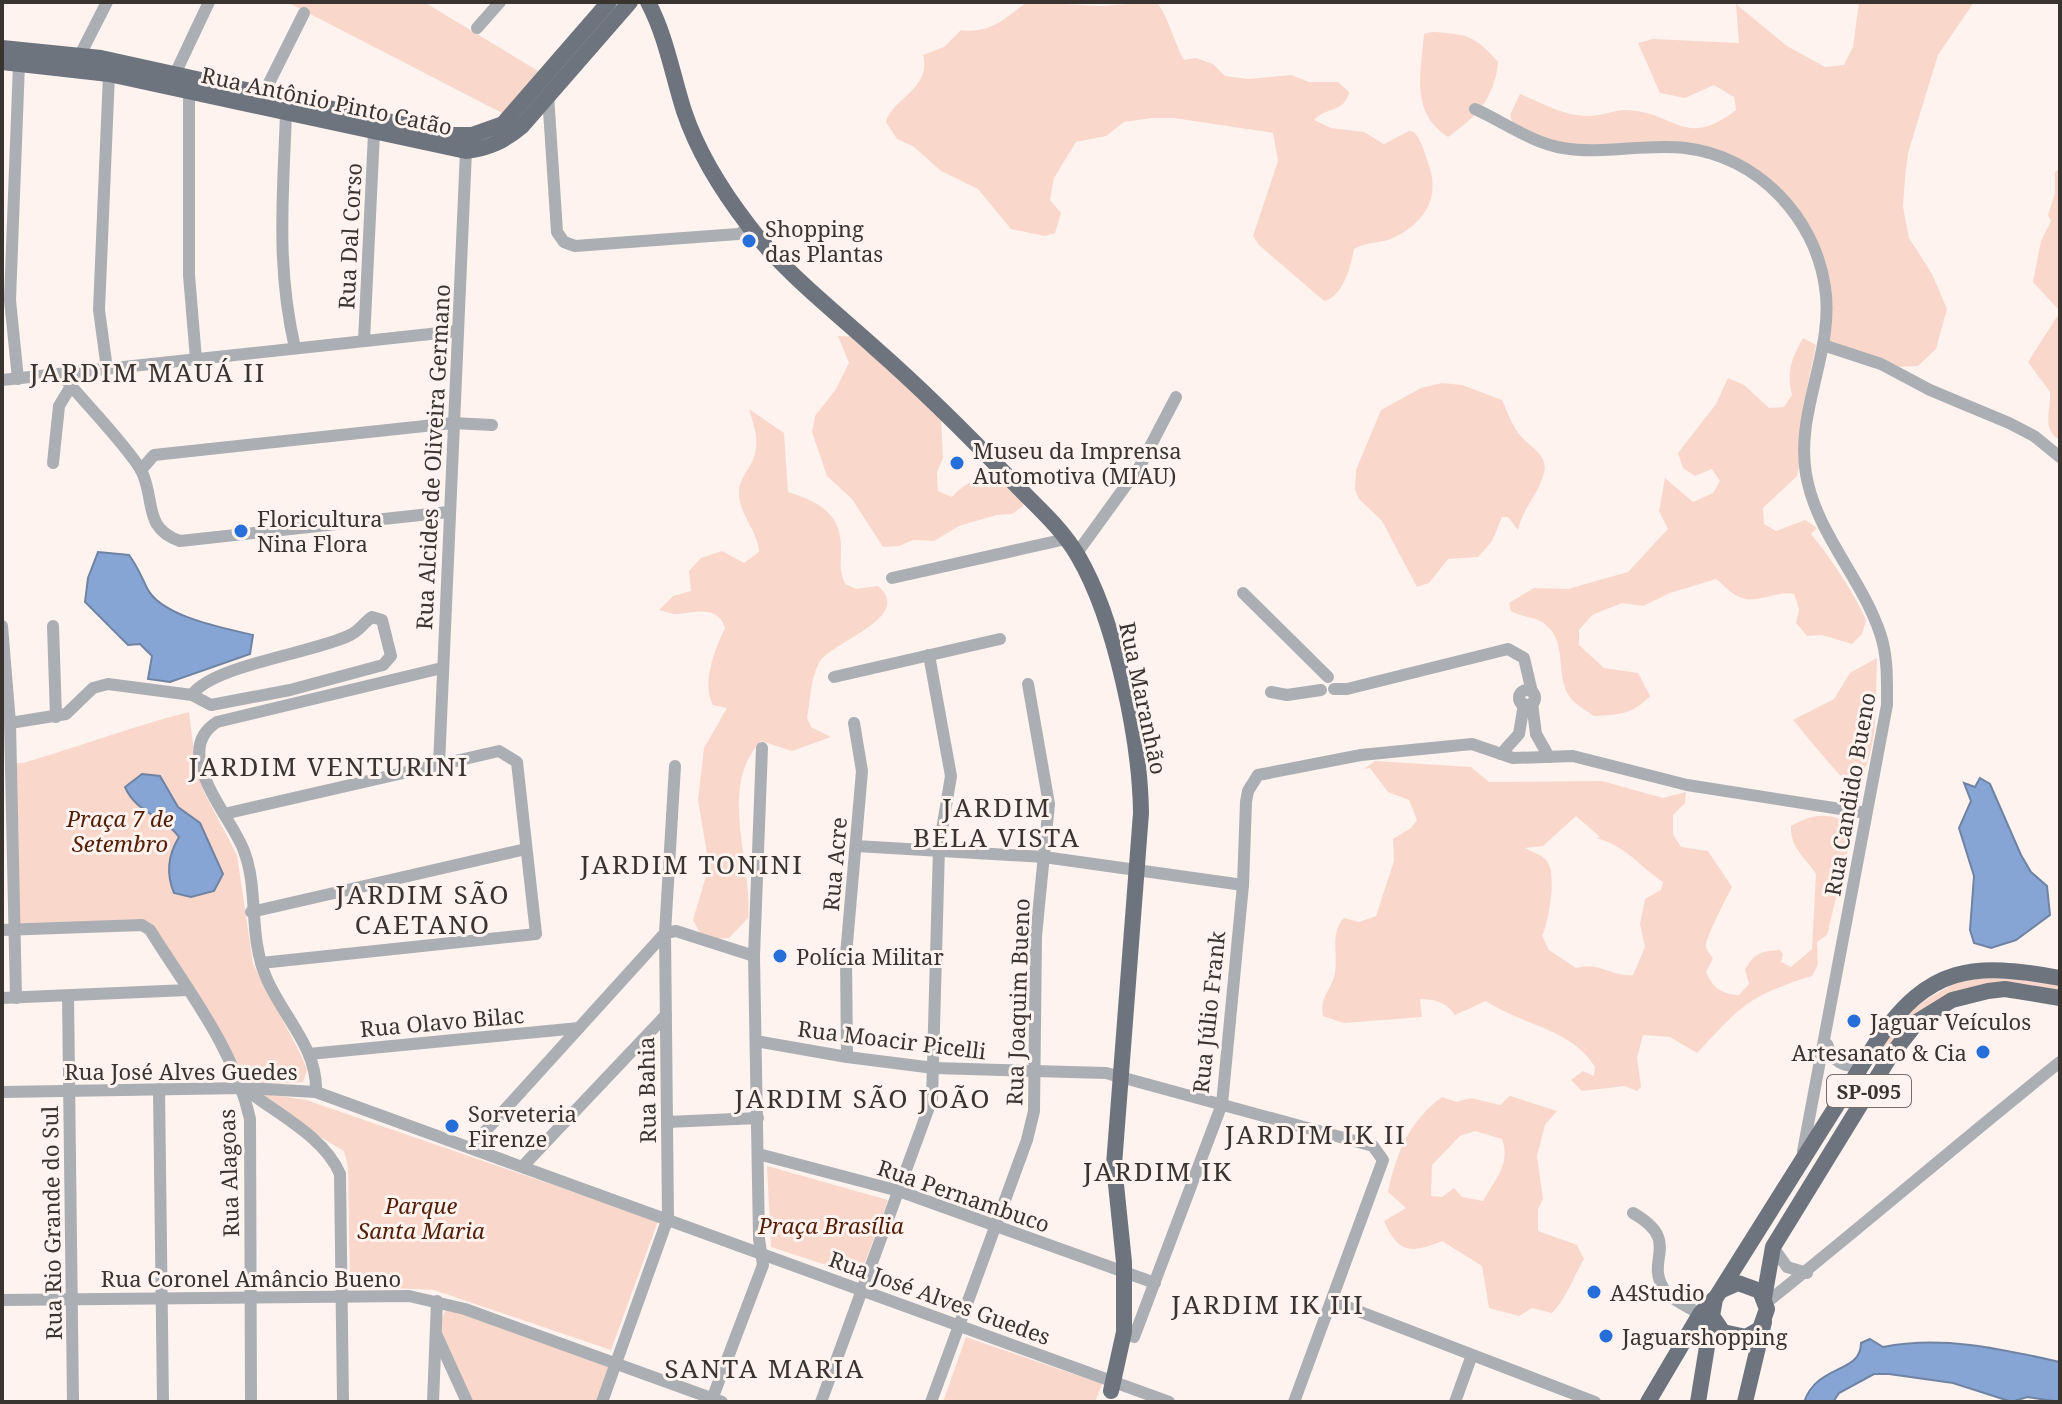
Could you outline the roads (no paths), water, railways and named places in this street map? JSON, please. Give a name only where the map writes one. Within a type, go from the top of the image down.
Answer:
[{"type":"main road","name":"Rua Antônio Pinto Catão","points":[[10,63],[264,93],[451,135],[472,135],[503,124],[609,2]]},
{"type":"main road","name":"Rua Antônio Pinto Catão","points":[[2,48],[80,55],[175,74],[191,86],[286,113],[466,151],[485,149],[504,140],[630,2]]},
{"type":"main road","name":"Rua Maranhão","points":[[648,2],[660,10],[685,113],[705,161],[750,228],[777,260],[943,409],[1066,539],[1096,589],[1118,664],[1140,786],[1114,1165],[1134,1337],[1112,1390]]},
{"type":"main road","points":[[10,63],[21,56],[44,52]]},
{"type":"main road","points":[[374,133],[380,124],[391,121]]},
{"type":"main road","name":"SP-095","points":[[1698,1402],[1707,1320],[1717,1295],[1862,1065],[1901,1011],[1927,989],[1957,973],[1972,969],[2009,968],[2060,978]]},
{"type":"main road","name":"SP-095","points":[[1745,1402],[1764,1322],[1773,1247],[1889,1058],[1918,1021],[1952,1000],[2005,989],[2060,998]]},
{"type":"main road","points":[[1112,1390],[1124,1332],[1126,1269]]},
{"type":"main road","points":[[1717,1295],[1744,1283],[1760,1291],[1765,1300]]},
{"type":"main road","points":[[1648,1402],[1689,1333],[1699,1329],[1707,1320],[1738,1338],[1754,1334],[1764,1322]]},
{"type":"street","points":[[80,55],[107,2]]},
{"type":"street","points":[[175,74],[209,2]]},
{"type":"street","points":[[477,28],[500,2]]},
{"type":"street","points":[[264,93],[304,13]]},
{"type":"street","points":[[10,63],[10,300],[18,379]]},
{"type":"street","points":[[107,369],[99,310],[109,74]]},
{"type":"street","points":[[191,86],[189,275],[196,359]]},
{"type":"street","points":[[548,95],[557,232],[564,242],[575,246],[723,235],[750,228]]},
{"type":"street","name":"Rua Candido Bueno","points":[[1475,109],[1540,143],[1586,151],[1683,148],[1712,153],[1766,182],[1807,232],[1819,259],[1828,316],[1808,415],[1806,474],[1816,509],[1877,625],[1887,668],[1887,705],[1809,1131],[1794,1176]]},
{"type":"street","points":[[286,113],[283,296],[295,348]]},
{"type":"street","name":"Rua Dal Corso","points":[[364,341],[374,133]]},
{"type":"street","name":"Rua Alcides de Oliveira Germano","points":[[439,765],[466,151]]},
{"type":"street","points":[[2,380],[458,331]]},
{"type":"street","points":[[1823,345],[1881,364],[1930,390],[2009,423],[2034,436],[2060,457]]},
{"type":"street","points":[[61,374],[141,470],[155,521],[163,535],[180,541],[448,512]]},
{"type":"street","points":[[53,463],[59,406],[71,386]]},
{"type":"street","points":[[1077,553],[1140,466],[1176,397]]},
{"type":"street","points":[[141,470],[154,455],[453,423],[492,425]]},
{"type":"street","points":[[892,578],[1066,539]]},
{"type":"street","points":[[1243,593],[1328,685]]},
{"type":"street","points":[[10,723],[66,714],[93,688],[108,684],[192,695],[211,705],[290,690],[383,665],[391,656],[382,620],[372,617],[358,631],[332,643],[210,678],[192,695]]},
{"type":"street","points":[[2,626],[10,723],[8,929],[16,998]]},
{"type":"street","points":[[53,626],[56,717]]},
{"type":"street","points":[[834,677],[1000,639]]},
{"type":"street","points":[[1271,692],[1287,695],[1328,685],[1347,689],[1508,649],[1524,658],[1536,734],[1549,757]]},
{"type":"street","points":[[821,1402],[932,1099],[939,848],[951,776],[929,655]]},
{"type":"street","points":[[316,1092],[317,1073],[309,1054],[266,978],[261,963],[251,912],[249,866],[244,848],[201,767],[200,743],[206,729],[217,722],[442,668]]},
{"type":"street","name":"Rua Joaquim Bueno","points":[[931,1402],[1027,1140],[1034,1111],[1036,936],[1048,781],[1028,684]]},
{"type":"street","points":[[1529,700],[1519,734],[1501,754],[1529,760],[1573,756],[1687,785],[1866,813]]},
{"type":"street","name":"Rua Acre","points":[[847,1057],[846,955],[862,771],[854,723]]},
{"type":"street","name":"Rua Júlio Frank","points":[[1134,1337],[1222,1104],[1243,885],[1246,802],[1248,791],[1258,775],[1295,766],[1454,744],[1472,744],[1501,754]]},
{"type":"street","points":[[715,1401],[763,1265],[754,956],[762,748]]},
{"type":"street","points":[[224,814],[499,751],[517,762],[536,934],[261,963]]},
{"type":"street","name":"Rua Bahia","points":[[602,1402],[668,1218],[665,933],[675,766]]},
{"type":"street","points":[[856,846],[939,848],[1044,857],[1243,885]]},
{"type":"street","points":[[251,912],[526,849]]},
{"type":"street","points":[[8,929],[142,925],[150,930],[228,1053],[243,1088],[334,1160],[340,1174],[343,1402]]},
{"type":"street","points":[[471,1147],[665,933],[676,931],[754,956]]},
{"type":"street","points":[[2,998],[188,990]]},
{"type":"street","name":"Rua Rio Grande do Sul","points":[[68,996],[73,1402]]},
{"type":"street","points":[[523,1166],[666,1015]]},
{"type":"street","name":"Rua Olavo Bilac","points":[[309,1054],[579,1028]]},
{"type":"street","name":"Rua Moacir Picelli","points":[[756,1041],[934,1068],[1120,1076],[1373,1146],[1383,1160],[1332,1301]]},
{"type":"street","points":[[1826,1041],[1831,1056],[1839,1063],[1850,1067],[1862,1065]]},
{"type":"street","points":[[1765,1300],[1807,1273],[1957,1144],[2060,1062]]},
{"type":"street","name":"Rua José Alves Guedes","points":[[2,1092],[243,1088],[316,1092],[959,1324],[1112,1390],[1169,1402]]},
{"type":"street","name":"Rua Alagoas","points":[[243,1088],[250,1119],[251,1402]]},
{"type":"street","points":[[159,1089],[163,1402]]},
{"type":"street","points":[[667,1122],[758,1118]]},
{"type":"street","name":"Rua Pernambuco","points":[[758,1154],[899,1191],[1126,1269],[1155,1283]]},
{"type":"street","points":[[1633,1213],[1654,1228],[1661,1240],[1662,1286],[1668,1294],[1707,1320]]},
{"type":"street","points":[[1773,1247],[1787,1267],[1807,1273]]},
{"type":"street","name":"Rua Coronel Amâncio Bueno","points":[[2,1300],[342,1294],[409,1296],[437,1301],[715,1401]]},
{"type":"street","points":[[433,1402],[437,1301]]},
{"type":"street","points":[[1294,1402],[1332,1301],[1595,1402]]},
{"type":"street","points":[[434,1331],[467,1402]]},
{"type":"street","points":[[1455,1402],[1472,1355]]},
{"type":"water","points":[[98,552],[129,555],[154,598],[179,614],[253,635],[250,654],[170,682],[148,679],[152,656],[140,644],[128,645],[85,602],[88,578]]},
{"type":"water","points":[[142,774],[160,776],[178,807],[200,823],[223,874],[214,891],[191,897],[174,893],[169,865],[179,837],[136,803],[125,787]]},
{"type":"water","points":[[1980,778],[1990,784],[2031,872],[2047,886],[2050,915],[2016,940],[1991,948],[1974,943],[1970,930],[1974,876],[1959,828],[1971,801],[1964,783],[1975,787]]},
{"type":"water","points":[[1870,1339],[1883,1347],[1950,1343],[1994,1348],[2060,1362],[2060,1402],[2027,1397],[2012,1402],[1953,1383],[1874,1374],[1839,1393],[1833,1402],[1804,1402],[1819,1381],[1854,1360],[1861,1343]]},
{"type":"place","name":"Shopping das Plantas","points":[[749,241]]},
{"type":"place","name":"Museu da Imprensa Automotiva (MIAU)","points":[[957,463]]},
{"type":"place","name":"Floricultura Nina Flora","points":[[241,531]]},
{"type":"place","name":"Polícia Militar","points":[[780,956]]},
{"type":"place","name":"Jaguar Veículos","points":[[1854,1021]]},
{"type":"place","name":"Artesanato & Cia","points":[[1983,1052]]},
{"type":"place","name":"Sorveteria Firenze","points":[[452,1126]]},
{"type":"place","name":"A4Studio","points":[[1594,1292]]},
{"type":"place","name":"Jaguarshopping","points":[[1606,1336]]},
{"type":"district","name":"JARDIM MAUÁ II","points":[[148,372]]},
{"type":"district","name":"JARDIM VENTURINI","points":[[329,766]]},
{"type":"district","name":"JARDIM BELA VISTA","points":[[997,822]]},
{"type":"district","name":"JARDIM TONINI","points":[[692,864]]},
{"type":"district","name":"JARDIM SÃO CAETANO","points":[[423,909]]},
{"type":"district","name":"JARDIM SÃO JOÃO","points":[[863,1098]]},
{"type":"district","name":"JARDIM IK II","points":[[1316,1134]]},
{"type":"district","name":"JARDIM IK","points":[[1158,1171]]},
{"type":"district","name":"JARDIM IK III","points":[[1268,1304]]},
{"type":"district","name":"SANTA MARIA","points":[[765,1368]]},
{"type":"park label","name":"Praça 7 de Setembro","points":[[120,830]]},
{"type":"park label","name":"Parque Santa Maria","points":[[421,1218]]},
{"type":"park label","name":"Praça Brasília","points":[[831,1225]]}]
